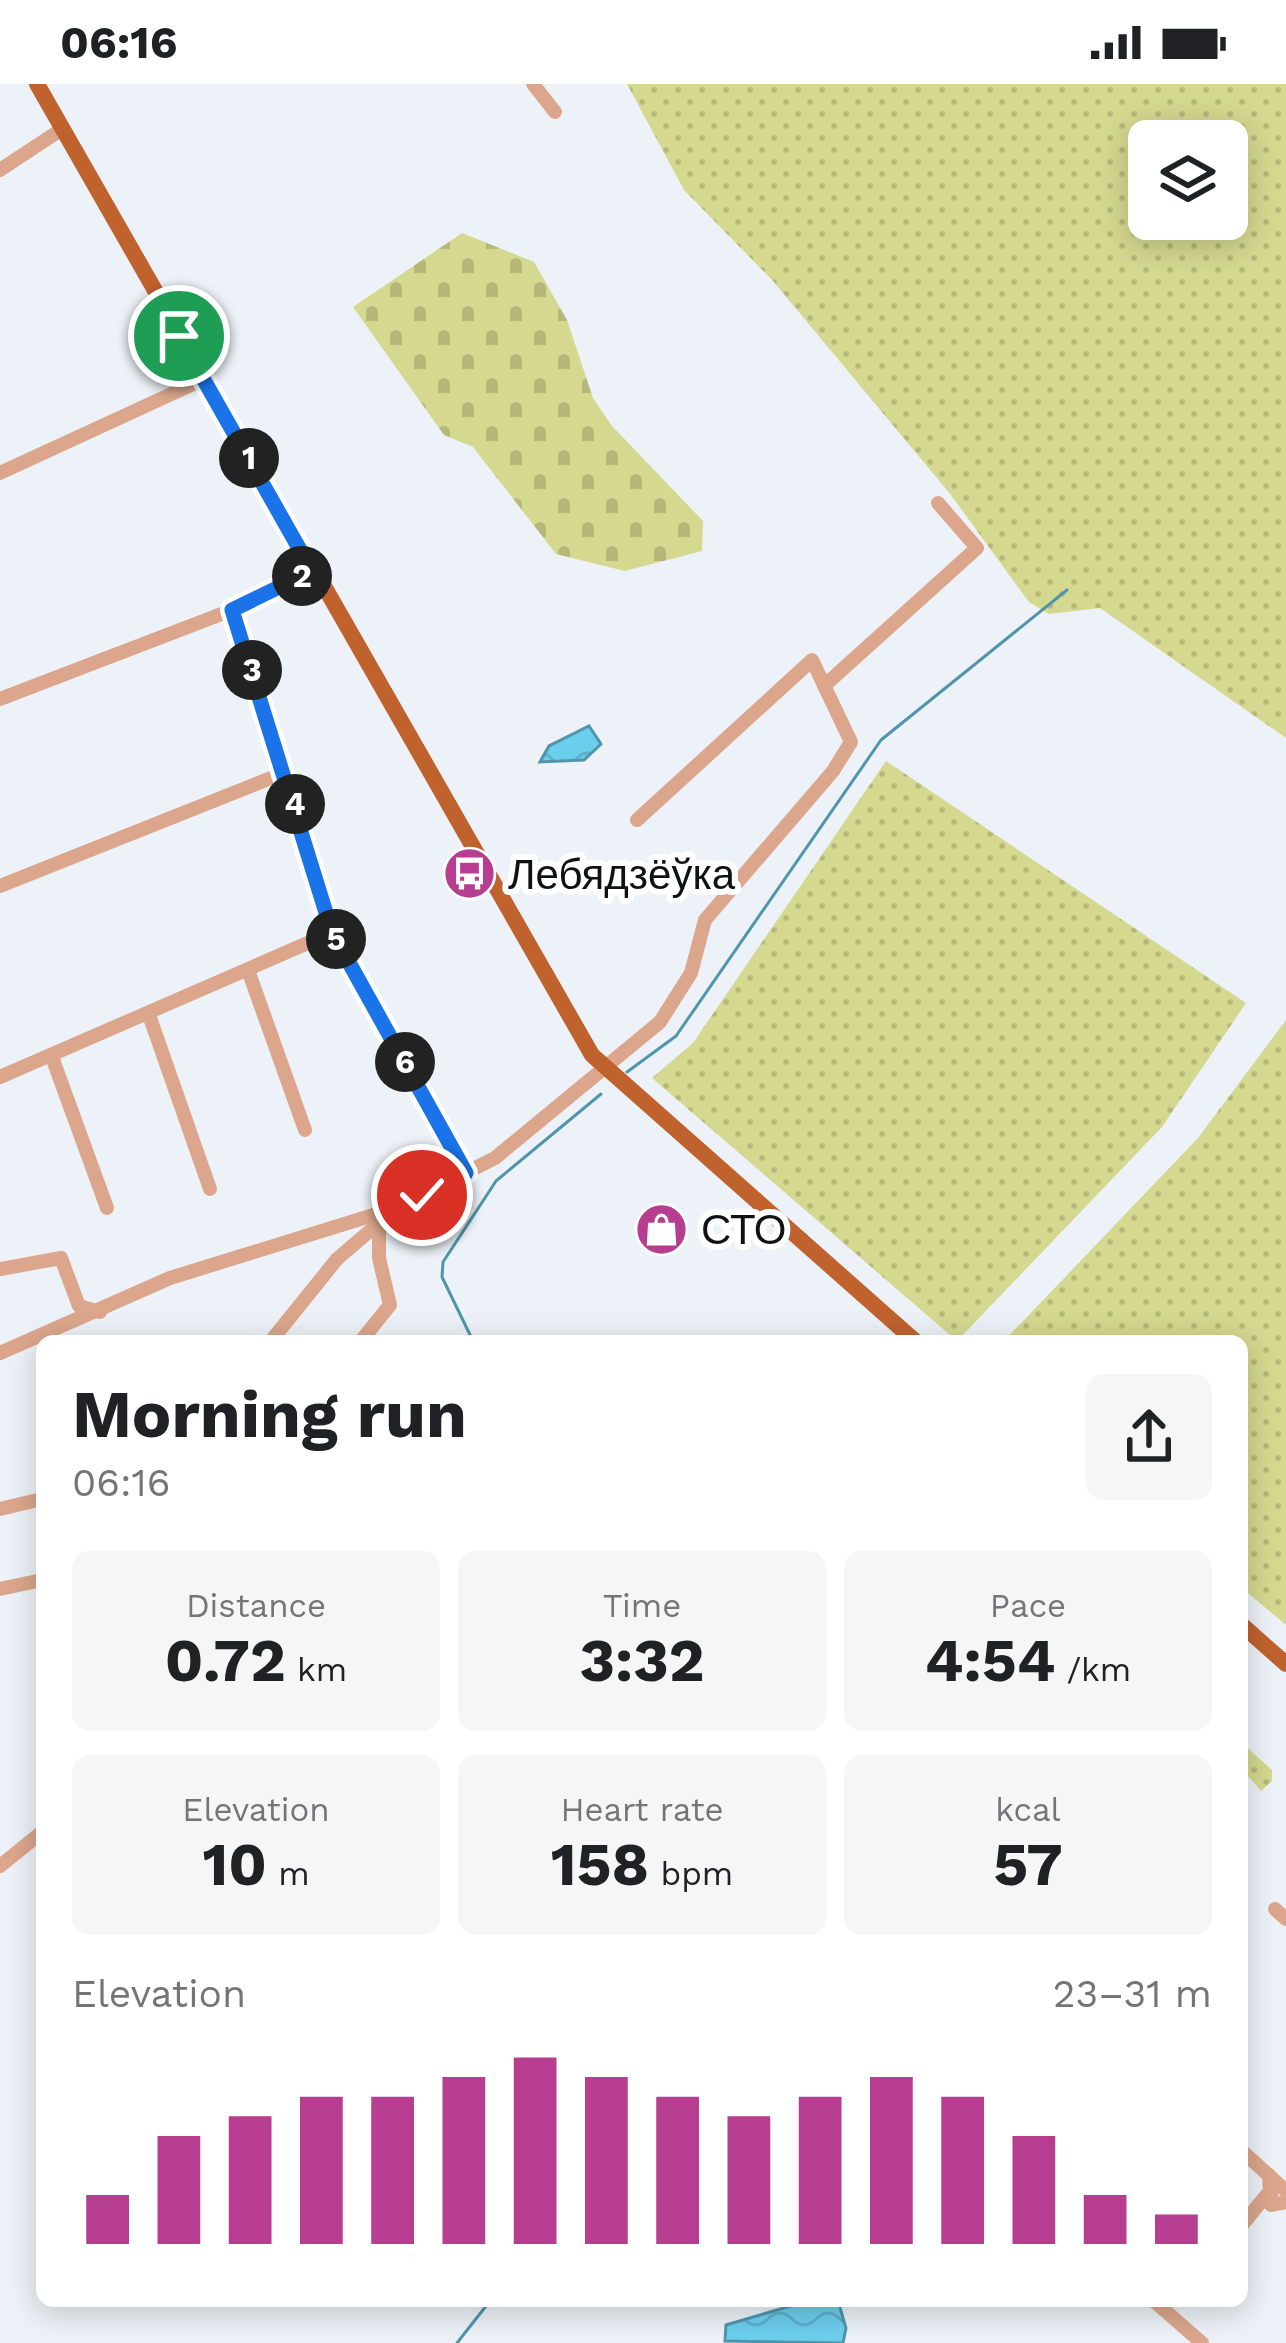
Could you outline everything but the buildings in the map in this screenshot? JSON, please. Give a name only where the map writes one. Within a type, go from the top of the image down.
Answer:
[{"type":"main road","points":[[38,84],[558,1004],[602,1066],[908,1335]]},
{"type":"main road","points":[[1248,1631],[1286,1664]]},
{"type":"street","points":[[533,84],[555,112]]},
{"type":"street","points":[[0,170],[62,129]]},
{"type":"street","points":[[0,473],[204,379]]},
{"type":"street","points":[[824,686],[977,548],[938,502]]},
{"type":"street","points":[[0,699],[232,610],[312,571]]},
{"type":"street","points":[[232,610],[332,932],[466,1173]]},
{"type":"street","points":[[44,1335],[170,1278],[396,1208],[466,1173],[495,1158],[660,1022],[691,974],[705,920],[850,742],[812,660],[638,820]]},
{"type":"street","points":[[0,886],[286,772]]},
{"type":"street","points":[[0,1077],[149,1016],[332,932]]},
{"type":"street","points":[[248,970],[305,1130]]},
{"type":"street","points":[[149,1016],[210,1189]]},
{"type":"street","points":[[52,1057],[106,1208]]},
{"type":"street","points":[[276,1335],[357,1239],[396,1208]]},
{"type":"street","points":[[349,1223],[357,1239]]},
{"type":"street","points":[[366,1335],[390,1304],[379,1258],[379,1225]]},
{"type":"street","points":[[0,1269],[61,1258],[79,1306],[100,1312]]},
{"type":"street","points":[[0,1353],[36,1338]]},
{"type":"street","points":[[0,1509],[36,1500]]},
{"type":"street","points":[[0,1589],[36,1581]]},
{"type":"street","points":[[0,1866],[36,1837]]},
{"type":"street","points":[[1248,2157],[1281,2194],[1248,2218]]},
{"type":"street","points":[[1168,2307],[1202,2343]]},
{"type":"green space","points":[[627,84],[1286,84],[1286,738],[1100,608],[1049,614],[1029,602],[951,495],[773,281],[684,190]]},
{"type":"green space","points":[[462,233],[534,262],[567,320],[593,398],[612,426],[703,521],[702,551],[625,571],[556,554],[473,447],[444,435],[353,307]]},
{"type":"green space","points":[[886,761],[1246,1003],[1162,1127],[963,1335],[950,1335],[652,1078],[693,1043]]},
{"type":"green space","points":[[1286,1020],[1286,1625],[1248,1593],[1248,1335],[1010,1335],[1198,1138]]},
{"type":"green space","points":[[1248,1748],[1272,1770],[1272,1781],[1261,1791],[1248,1776]]},
{"type":"water","points":[[589,726],[601,744],[584,760],[540,762],[549,746]]},
{"type":"water","points":[[787,2307],[840,2307],[846,2328],[843,2343],[725,2341],[726,2325]]},
{"type":"waterway","points":[[627,1072],[676,1036],[881,740],[1067,590]]},
{"type":"waterway","points":[[470,1335],[442,1277],[443,1262],[496,1181],[601,1094]]},
{"type":"waterway","points":[[457,2343],[485,2307]]},
{"type":"place","name":"Лебядзёўка","points":[[469,874]]},
{"type":"place","name":"СТО","points":[[662,1229]]},
{"type":"route","points":[[179,336],[312,571],[232,610],[332,932],[466,1173],[422,1195]]}]
